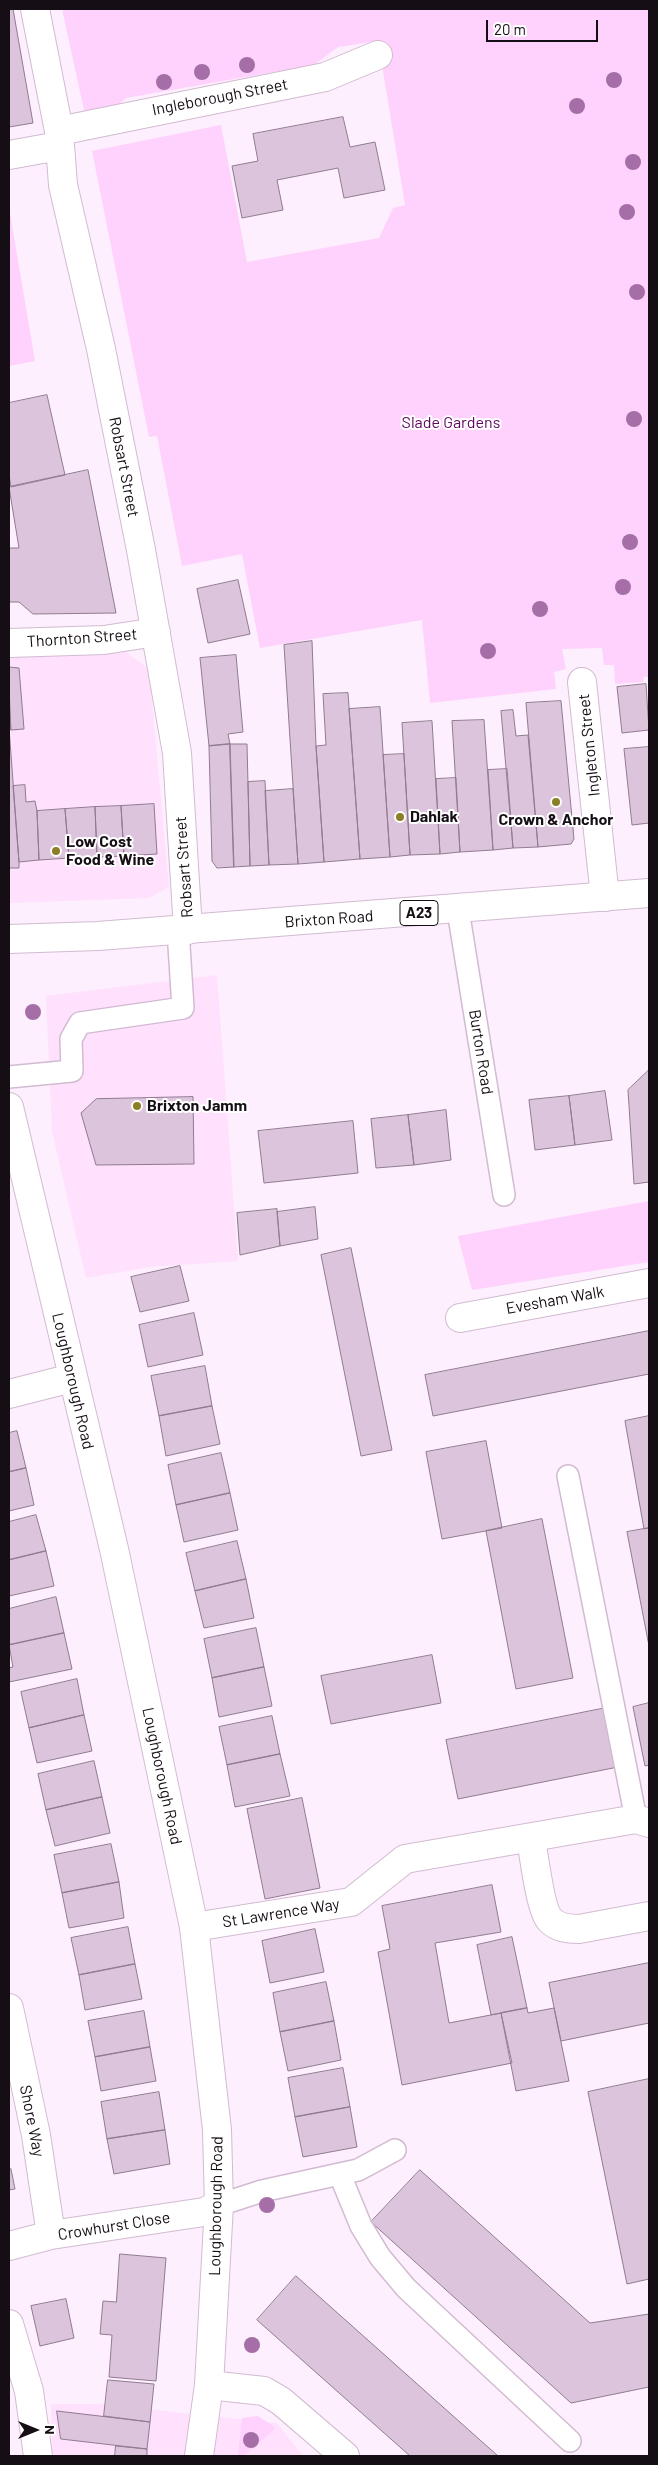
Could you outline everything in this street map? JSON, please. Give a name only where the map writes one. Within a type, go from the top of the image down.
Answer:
[{"type":"main road","name":"Robsart Street","points":[[35,9],[59,138],[63,185],[102,358],[156,632],[177,753],[183,930]]},
{"type":"main road","name":"Ingleborough Street","points":[[9,155],[59,138],[325,77],[378,55]]},
{"type":"main road","name":"Thornton Street","points":[[9,643],[104,640],[156,632]]},
{"type":"main road","name":"Ingleton Street","points":[[582,682],[606,897]]},
{"type":"main road","name":"Brixton Road","points":[[9,939],[98,936],[183,930],[458,910],[649,893]]},
{"type":"main road","name":"Loughborough Road","points":[[9,1107],[114,1549],[194,1927],[217,2130],[219,2205],[208,2385],[199,2456]]},
{"type":"main road","name":"Evesham Walk","points":[[460,1318],[649,1283]]},
{"type":"main road","points":[[9,1394],[72,1378]]},
{"type":"main road","name":"St Lawrence Way","points":[[194,1927],[351,1902],[404,1859],[643,1821]]},
{"type":"main road","points":[[531,1839],[545,1911],[556,1925],[567,1929],[579,1929],[649,1916]]},
{"type":"main road","name":"Shore Way","points":[[9,2008],[36,2135],[51,2235]]},
{"type":"main road","name":"Crowhurst Close","points":[[9,2246],[51,2235],[204,2212],[219,2205]]},
{"type":"main road","points":[[9,2324],[29,2391],[38,2456]]},
{"type":"main road","points":[[208,2385],[264,2391],[281,2401],[345,2456]]},
{"type":"lane","name":"Burton Road","points":[[458,910],[504,1195]]},
{"type":"lane","points":[[9,1077],[72,1071],[71,1040],[80,1023],[183,1008],[183,930]]},
{"type":"lane","points":[[568,1476],[643,1821]]},
{"type":"lane","points":[[219,2205],[262,2191],[358,2170],[395,2150]]},
{"type":"lane","points":[[340,2175],[362,2226],[380,2257],[406,2288],[570,2441]]},
{"type":"shaded area","points":[[9,648],[122,649],[149,669],[169,887],[149,898],[9,903]]},
{"type":"shaded area","points":[[217,975],[238,1261],[150,1267],[86,1278],[52,1132],[46,996]]},
{"type":"shaded area","points":[[51,2404],[100,2404],[277,2423],[303,2456],[52,2456]]},
{"type":"green space","name":"Slade Gardens","points":[[62,9],[649,9],[649,677],[643,677],[644,682],[615,684],[614,665],[604,665],[602,648],[562,649],[566,669],[554,672],[556,689],[430,703],[422,620],[260,648],[242,554],[182,566],[157,436],[149,437],[92,151],[221,125],[247,262],[379,238],[393,208],[405,205],[378,41],[338,47],[314,65],[126,98],[116,107],[85,115]]},
{"type":"green space","points":[[9,207],[35,361],[9,366]]},
{"type":"green space","points":[[649,1201],[649,1262],[472,1290],[458,1236]]},
{"type":"green space","points":[[258,2416],[276,2428],[244,2456],[238,2456],[242,2418]]},
{"type":"building","points":[[9,9],[13,9],[33,123],[9,127]]},
{"type":"building","points":[[343,117],[350,147],[375,142],[385,190],[344,198],[338,168],[277,180],[283,210],[242,218],[232,166],[258,161],[253,134]]},
{"type":"building","points":[[47,395],[65,475],[11,487],[9,475],[9,403]]},
{"type":"building","points":[[88,470],[116,613],[33,614],[19,602],[9,602],[9,548],[19,548],[9,487]]},
{"type":"building","points":[[238,580],[250,634],[208,643],[197,589]]},
{"type":"building","points":[[312,641],[316,746],[324,862],[298,864],[284,645]]},
{"type":"building","points":[[236,655],[243,732],[228,734],[230,744],[209,746],[200,658]]},
{"type":"building","points":[[9,667],[19,668],[24,729],[11,730]]},
{"type":"building","points":[[646,684],[649,730],[622,733],[617,687]]},
{"type":"building","points":[[348,693],[360,859],[324,862],[316,746],[326,745],[323,694]]},
{"type":"building","points":[[9,698],[11,730],[9,728]]},
{"type":"building","points":[[561,701],[574,839],[571,844],[538,847],[526,703]]},
{"type":"building","points":[[380,707],[390,857],[360,859],[349,709]]},
{"type":"building","points":[[513,710],[516,736],[528,735],[538,847],[513,848],[501,711]]},
{"type":"building","points":[[484,720],[493,850],[460,852],[452,721]]},
{"type":"building","points":[[432,721],[440,854],[410,855],[402,723]]},
{"type":"building","points":[[9,728],[19,862],[19,868],[9,868]]},
{"type":"building","points":[[230,744],[247,744],[250,866],[234,867]]},
{"type":"building","points":[[230,744],[234,867],[217,868],[212,861],[209,746]]},
{"type":"building","points":[[649,747],[649,823],[632,825],[624,749]]},
{"type":"building","points":[[404,754],[410,855],[390,857],[383,755]]},
{"type":"building","points":[[507,769],[513,848],[493,850],[488,770]]},
{"type":"building","points":[[456,778],[460,852],[440,854],[436,779]]},
{"type":"building","points":[[265,781],[269,865],[250,866],[248,782]]},
{"type":"building","points":[[25,785],[26,802],[35,801],[37,811],[39,860],[19,862],[13,786]]},
{"type":"building","points":[[293,789],[298,864],[269,865],[265,791]]},
{"type":"building","points":[[154,804],[157,854],[124,856],[121,806]]},
{"type":"building","points":[[121,806],[124,856],[97,857],[95,807]]},
{"type":"building","points":[[95,807],[97,857],[69,858],[65,809]]},
{"type":"building","points":[[65,809],[69,858],[39,860],[37,811]]},
{"type":"building","points":[[649,1070],[649,1182],[634,1184],[628,1090]]},
{"type":"building","points":[[605,1091],[612,1140],[575,1145],[569,1096]]},
{"type":"building","points":[[569,1096],[575,1145],[535,1150],[529,1100]]},
{"type":"building","points":[[193,1097],[194,1164],[96,1165],[81,1113],[96,1099]]},
{"type":"building","points":[[446,1110],[451,1160],[414,1165],[408,1115]]},
{"type":"building","points":[[408,1115],[414,1165],[376,1168],[371,1119]]},
{"type":"building","points":[[353,1121],[358,1173],[264,1183],[258,1131]]},
{"type":"building","points":[[315,1207],[318,1239],[280,1246],[277,1212]]},
{"type":"building","points":[[277,1209],[280,1246],[240,1255],[237,1213]]},
{"type":"building","points":[[351,1248],[392,1450],[361,1456],[321,1255]]},
{"type":"building","points":[[180,1266],[189,1301],[140,1312],[131,1277]]},
{"type":"building","points":[[194,1313],[203,1355],[148,1367],[139,1325]]},
{"type":"building","points":[[649,1331],[649,1374],[433,1416],[425,1375]]},
{"type":"building","points":[[205,1366],[212,1406],[159,1416],[151,1376]]},
{"type":"building","points":[[212,1406],[220,1444],[166,1456],[159,1416]]},
{"type":"building","points":[[649,1416],[649,1528],[644,1529],[625,1421]]},
{"type":"building","points":[[17,1431],[26,1468],[9,1472],[9,1433]]},
{"type":"building","points":[[486,1441],[502,1528],[442,1539],[426,1452]]},
{"type":"building","points":[[221,1453],[230,1493],[176,1505],[168,1465]]},
{"type":"building","points":[[26,1468],[34,1505],[9,1511],[9,1472]]},
{"type":"building","points":[[230,1493],[238,1530],[184,1542],[176,1505]]},
{"type":"building","points":[[36,1515],[46,1551],[9,1560],[9,1522]]},
{"type":"building","points":[[542,1519],[573,1678],[516,1689],[486,1531]]},
{"type":"building","points":[[649,1528],[649,1646],[627,1532]]},
{"type":"building","points":[[237,1541],[246,1579],[195,1591],[186,1553]]},
{"type":"building","points":[[46,1551],[54,1586],[9,1596],[9,1560]]},
{"type":"building","points":[[246,1579],[254,1618],[204,1628],[195,1591]]},
{"type":"building","points":[[56,1597],[64,1633],[9,1645],[9,1609]]},
{"type":"building","points":[[256,1628],[264,1667],[212,1678],[204,1639]]},
{"type":"building","points":[[64,1633],[72,1669],[9,1682],[9,1668],[13,1667],[9,1645]]},
{"type":"building","points":[[432,1655],[441,1703],[331,1724],[321,1676]]},
{"type":"building","points":[[264,1667],[272,1706],[219,1717],[212,1678]]},
{"type":"building","points":[[77,1679],[84,1715],[29,1728],[21,1692]]},
{"type":"building","points":[[649,1703],[649,1765],[645,1766],[633,1707]]},
{"type":"building","points":[[606,1708],[618,1767],[458,1799],[446,1740]]},
{"type":"building","points":[[84,1715],[92,1751],[37,1763],[29,1728]]},
{"type":"building","points":[[272,1716],[280,1754],[227,1765],[219,1727]]},
{"type":"building","points":[[280,1754],[290,1796],[235,1807],[227,1765]]},
{"type":"building","points":[[94,1761],[102,1797],[46,1810],[38,1774]]},
{"type":"building","points":[[102,1797],[110,1833],[55,1846],[46,1810]]},
{"type":"building","points":[[302,1798],[320,1888],[265,1899],[247,1809]]},
{"type":"building","points":[[111,1844],[119,1882],[62,1893],[54,1855]]},
{"type":"building","points":[[119,1882],[124,1918],[69,1928],[62,1893]]},
{"type":"building","points":[[492,1885],[501,1932],[435,1943],[449,2023],[501,2013],[512,2063],[402,2085],[378,1952],[390,1949],[382,1906]]},
{"type":"building","points":[[128,1927],[135,1964],[79,1975],[71,1938]]},
{"type":"building","points":[[315,1929],[324,1972],[270,1983],[262,1941]]},
{"type":"building","points":[[512,1937],[527,2008],[491,2015],[477,1945]]},
{"type":"building","points":[[649,1963],[649,2023],[561,2041],[549,1983]]},
{"type":"building","points":[[135,1964],[142,1999],[85,2010],[79,1975]]},
{"type":"building","points":[[326,1982],[334,2021],[280,2032],[273,1993]]},
{"type":"building","points":[[527,2008],[528,2013],[554,2008],[569,2081],[516,2091],[501,2013]]},
{"type":"building","points":[[144,2011],[150,2047],[95,2057],[88,2021]]},
{"type":"building","points":[[334,2021],[341,2060],[288,2071],[280,2032]]},
{"type":"building","points":[[150,2047],[156,2081],[101,2091],[95,2057]]},
{"type":"building","points":[[343,2068],[350,2107],[295,2117],[288,2078]]},
{"type":"building","points":[[649,2079],[649,2279],[627,2284],[588,2092]]},
{"type":"building","points":[[159,2092],[165,2130],[107,2139],[101,2102]]},
{"type":"building","points":[[350,2107],[357,2147],[303,2157],[295,2117]]},
{"type":"building","points":[[165,2130],[170,2164],[114,2174],[107,2139]]},
{"type":"building","points":[[11,2169],[15,2189],[9,2190],[9,2170]]},
{"type":"building","points":[[420,2170],[590,2323],[649,2314],[649,2387],[571,2403],[371,2222]]},
{"type":"building","points":[[120,2254],[166,2258],[156,2381],[109,2377],[112,2335],[100,2334],[103,2301],[116,2302]]},
{"type":"building","points":[[296,2276],[498,2456],[410,2456],[257,2320]]},
{"type":"building","points":[[66,2299],[74,2338],[40,2346],[31,2306]]},
{"type":"building","points":[[108,2380],[154,2384],[150,2422],[104,2416]]},
{"type":"building","points":[[57,2411],[150,2422],[147,2449],[61,2439]]},
{"type":"building","points":[[116,2446],[147,2449],[147,2456],[115,2456]]},
{"type":"place","name":"Crown & Anchor","points":[[556,802]]},
{"type":"place","name":"Dahlak","points":[[400,817]]},
{"type":"place","name":"Low Cost Food & Wine","points":[[56,851]]},
{"type":"place","name":"Brixton Jamm","points":[[137,1106]]}]
